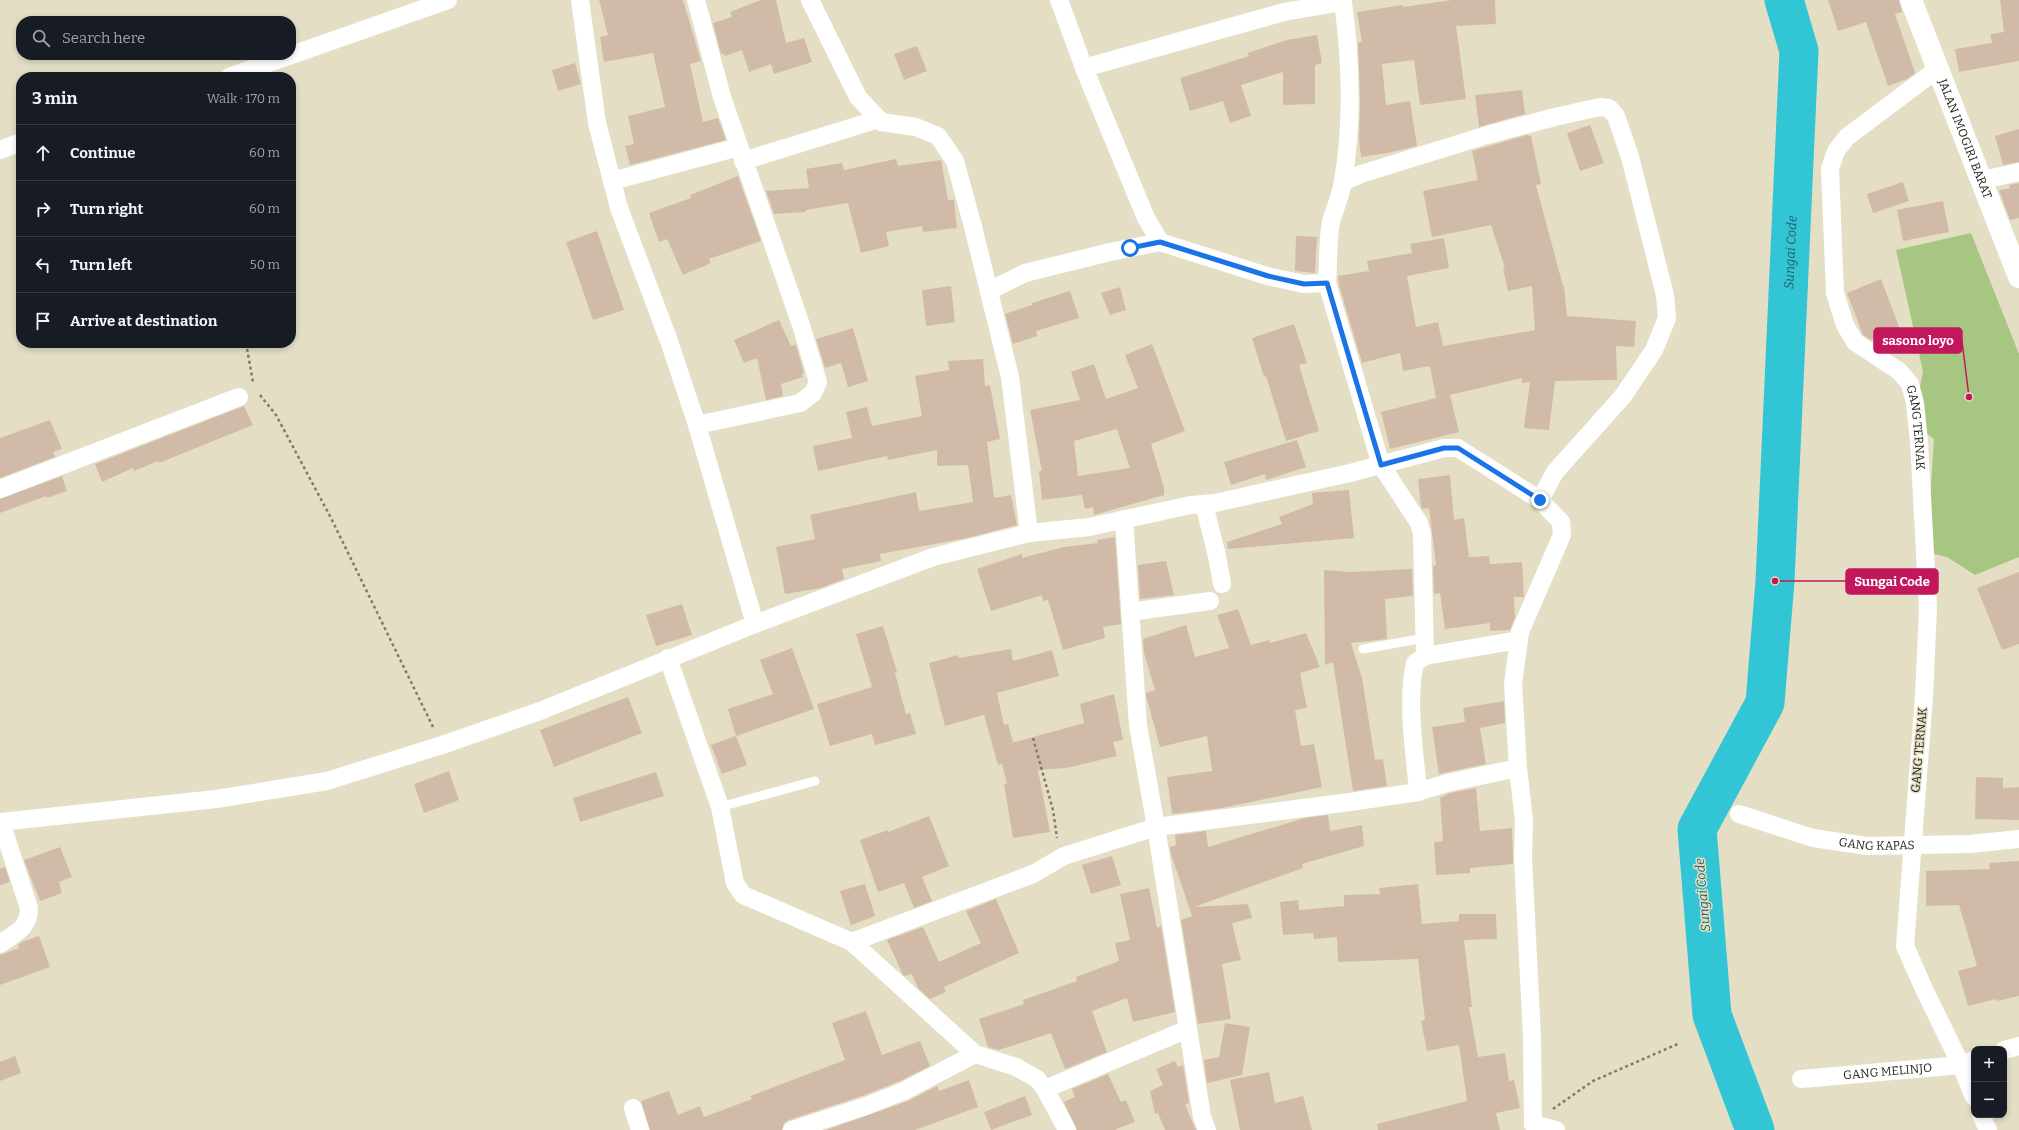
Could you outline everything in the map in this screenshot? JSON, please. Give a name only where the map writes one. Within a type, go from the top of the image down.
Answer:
[{"type":"main road","name":"JALAN IMOGIRI BARAT","points":[[1911,0],[1939,68],[2019,277]]},
{"type":"street","points":[[296,54],[448,0]]},
{"type":"street","points":[[580,0],[597,123],[619,208],[669,341],[697,425],[755,624]]},
{"type":"street","points":[[696,0],[722,97],[801,325],[818,382],[813,393],[800,403],[697,425]]},
{"type":"street","points":[[810,0],[858,97],[881,122],[916,127],[938,136],[947,147],[955,161],[1010,376],[1029,533]]},
{"type":"street","points":[[1059,0],[1084,68],[1146,218],[1160,242]]},
{"type":"street","points":[[1084,68],[1284,12],[1343,1],[1349,43],[1350,112],[1343,182],[1331,222],[1328,243],[1327,283],[1381,465],[1419,523],[1422,534],[1425,647],[1414,663],[1411,701],[1418,792]]},
{"type":"street","points":[[244,72],[278,60]]},
{"type":"street","name":"GANG TERNAK","points":[[1939,68],[1847,137],[1836,151],[1830,169],[1835,293],[1845,325],[1856,342],[1899,371],[1910,384],[1915,403],[1919,441],[1928,608],[1924,696],[1905,946],[1924,989],[1968,1062],[1971,1082]]},
{"type":"street","points":[[1343,182],[1361,174],[1487,135],[1555,117],[1600,107],[1609,108],[1616,116],[1630,157],[1665,295],[1667,318],[1654,350],[1623,396],[1555,472],[1540,500]]},
{"type":"street","points":[[612,181],[741,154],[879,119]]},
{"type":"street","points":[[0,150],[16,144]]},
{"type":"street","points":[[1982,180],[2019,172]]},
{"type":"street","points":[[989,291],[1025,273],[1110,252],[1160,242],[1268,276],[1304,284],[1327,283]]},
{"type":"street","points":[[0,489],[247,393]]},
{"type":"street","points":[[0,944],[23,928],[28,923],[29,917],[29,908],[1,822],[216,798],[327,781],[442,745],[540,711],[668,658],[934,557],[1029,533],[1090,527],[1204,504],[1381,465],[1444,448],[1458,448],[1540,500],[1561,522],[1562,536],[1552,563],[1537,591],[1520,632],[1513,684],[1518,768],[1524,821],[1523,858],[1532,1037],[1529,1127],[1556,1130]]},
{"type":"street","points":[[1204,504],[1217,556],[1222,584]]},
{"type":"street","points":[[1124,520],[1138,726],[1156,827],[1202,1117],[1206,1130]]},
{"type":"street","points":[[1130,612],[1210,601]]},
{"type":"street","points":[[1425,647],[1519,640]]},
{"type":"street","points":[[668,658],[720,807],[735,883],[739,890],[750,898],[852,942],[975,1054],[1016,1067],[1037,1079],[1045,1089],[1068,1130]]},
{"type":"street","points":[[852,942],[1033,874],[1064,856],[1156,827],[1418,792],[1475,776],[1518,768]]},
{"type":"street","name":"GANG KAPAS","points":[[1739,814],[1812,838],[1867,846],[1970,844],[2019,839]]},
{"type":"street","points":[[1045,1089],[1188,1029]]},
{"type":"street","points":[[2007,1049],[2019,1046]]},
{"type":"street","points":[[792,1130],[866,1106],[904,1091],[975,1054]]},
{"type":"street","name":"GANG MELINJO","points":[[1802,1079],[1968,1062]]},
{"type":"street","points":[[633,1108],[640,1130]]},
{"type":"street","points":[[1982,1118],[1988,1130]]},
{"type":"lane","points":[[1363,649],[1425,647]]},
{"type":"lane","points":[[720,807],[815,781]]},
{"type":"path","points":[[246,348],[247,393]]},
{"type":"path","points":[[258,394],[276,414],[331,518],[442,745]]},
{"type":"path","points":[[1034,738],[1053,810],[1060,851],[1064,856]]},
{"type":"path","points":[[1529,1127],[1593,1081],[1680,1043]]},
{"type":"green space","points":[[1971,233],[2019,354],[2019,557],[1975,575],[1947,557],[1934,554],[1928,535],[1934,439],[1913,424],[1923,371],[1896,250]]},
{"type":"building","points":[[599,0],[683,0],[701,61],[690,64],[703,122],[718,118],[726,140],[630,165],[625,146],[634,144],[628,116],[665,107],[653,53],[604,62],[600,37],[608,35]]},
{"type":"building","points":[[761,0],[776,0],[786,43],[804,38],[812,62],[774,74],[771,64],[749,72],[742,50],[725,56],[724,54],[721,54],[713,23],[732,17],[730,12]]},
{"type":"building","points":[[1452,0],[1495,0],[1496,24],[1456,26],[1466,99],[1420,105],[1414,60],[1382,64],[1386,105],[1410,101],[1417,146],[1388,153],[1361,157],[1359,140],[1360,103],[1358,42],[1362,42],[1357,12]]},
{"type":"building","points":[[1828,0],[1899,0],[1902,12],[1895,14],[1915,73],[1907,79],[1888,86],[1866,22],[1838,31]]},
{"type":"building","points":[[2000,0],[2019,0],[2019,61],[1959,72],[1955,49],[1992,43],[1990,34],[2004,32]]},
{"type":"building","points":[[1317,35],[1322,63],[1315,65],[1315,104],[1283,105],[1283,72],[1241,85],[1251,116],[1230,123],[1223,101],[1190,111],[1180,78],[1249,56],[1247,53],[1287,40]]},
{"type":"building","points":[[917,46],[927,71],[904,80],[894,54]]},
{"type":"building","points":[[575,63],[581,84],[558,91],[552,70]]},
{"type":"building","points":[[1522,90],[1525,114],[1479,127],[1475,95]]},
{"type":"building","points":[[1590,125],[1604,163],[1580,171],[1567,133]]},
{"type":"building","points":[[2019,129],[2019,162],[2003,165],[1995,136]]},
{"type":"building","points":[[1527,135],[1531,136],[1541,184],[1536,185],[1564,286],[1567,316],[1636,321],[1634,347],[1616,346],[1617,380],[1555,381],[1549,430],[1524,428],[1530,382],[1522,383],[1522,378],[1450,395],[1459,432],[1390,449],[1381,412],[1436,398],[1430,366],[1403,371],[1400,353],[1362,363],[1339,285],[1338,276],[1369,271],[1367,261],[1412,253],[1410,244],[1444,238],[1449,268],[1407,276],[1416,327],[1438,322],[1443,346],[1535,330],[1532,286],[1508,291],[1503,268],[1505,268],[1491,225],[1432,237],[1423,191],[1478,180],[1472,151]]},
{"type":"building","points":[[896,159],[898,166],[941,160],[948,200],[954,200],[957,228],[923,232],[922,226],[886,232],[889,246],[861,253],[848,203],[806,210],[806,212],[774,214],[766,191],[809,188],[806,169],[842,163],[844,170]]},
{"type":"building","points":[[738,176],[761,241],[709,259],[711,263],[683,275],[667,239],[659,242],[649,213],[691,198],[690,195]]},
{"type":"building","points":[[1903,182],[1909,201],[1873,213],[1867,194]]},
{"type":"building","points":[[2019,183],[2019,218],[2010,220],[1999,190],[2010,188],[2009,185]]},
{"type":"building","points":[[1943,201],[1949,232],[1903,241],[1897,210]]},
{"type":"building","points":[[597,231],[624,310],[593,320],[566,242]]},
{"type":"building","points":[[1296,236],[1317,237],[1315,273],[1295,271]]},
{"type":"building","points":[[1881,279],[1900,329],[1871,340],[1863,335],[1847,293]]},
{"type":"building","points":[[951,286],[955,322],[926,326],[922,290]]},
{"type":"building","points":[[1120,287],[1126,310],[1110,315],[1101,293]]},
{"type":"building","points":[[1070,291],[1079,318],[1036,331],[1037,336],[1013,344],[1005,314],[1032,305],[1032,303]]},
{"type":"building","points":[[779,320],[791,346],[796,345],[804,373],[802,374],[803,377],[781,384],[783,396],[766,400],[757,358],[744,363],[734,340]]},
{"type":"building","points":[[1294,324],[1307,363],[1299,365],[1319,431],[1286,441],[1266,376],[1264,377],[1252,338]]},
{"type":"building","points":[[853,328],[868,381],[848,387],[841,363],[825,368],[816,339]]},
{"type":"building","points":[[1152,344],[1185,431],[1151,444],[1164,488],[1164,495],[1094,515],[1093,507],[1085,509],[1082,495],[1042,500],[1039,471],[1042,471],[1030,410],[1080,400],[1071,372],[1094,364],[1106,399],[1138,388],[1125,355]],"holes":[[[1117,429],[1130,468],[1078,476],[1074,441]]]},
{"type":"building","points":[[983,359],[985,386],[990,385],[1000,439],[987,442],[994,498],[1011,495],[1017,525],[967,538],[880,554],[881,561],[842,569],[844,579],[821,588],[785,594],[776,547],[815,539],[810,515],[916,492],[919,511],[973,502],[968,465],[937,466],[937,450],[888,460],[887,456],[818,471],[813,446],[852,438],[846,412],[867,407],[872,426],[922,416],[915,376],[949,370],[948,361]]},
{"type":"building","points":[[244,406],[253,425],[159,463],[158,461],[134,471],[133,468],[102,482],[95,464]]},
{"type":"building","points":[[50,420],[62,449],[53,452],[55,457],[0,478],[0,438]]},
{"type":"building","points":[[1297,440],[1306,467],[1266,480],[1265,474],[1231,485],[1224,462]]},
{"type":"building","points":[[1450,475],[1454,520],[1464,518],[1469,557],[1489,556],[1490,564],[1522,562],[1524,597],[1514,597],[1515,617],[1510,630],[1490,631],[1490,623],[1445,629],[1440,593],[1434,594],[1433,566],[1436,565],[1429,508],[1422,509],[1421,507],[1418,479]]},
{"type":"building","points":[[62,476],[67,491],[47,498],[46,496],[0,513],[0,499]]},
{"type":"building","points":[[1349,490],[1354,538],[1228,549],[1227,542],[1282,524],[1279,517],[1313,504],[1312,493]]},
{"type":"building","points":[[1115,537],[1121,624],[1103,627],[1105,638],[1063,650],[1048,600],[1043,601],[1042,595],[991,611],[977,569],[1022,554],[1022,558],[1064,547],[1098,543],[1097,540]]},
{"type":"building","points":[[1166,561],[1174,595],[1140,599],[1138,565]]},
{"type":"building","points":[[1412,569],[1413,596],[1385,599],[1387,639],[1351,643],[1362,678],[1375,760],[1383,759],[1387,786],[1353,791],[1333,662],[1325,665],[1324,570],[1350,572]]},
{"type":"building","points":[[2019,572],[2019,644],[2002,650],[1977,588]]},
{"type":"building","points":[[682,604],[692,635],[656,646],[646,615]]},
{"type":"building","points":[[1238,609],[1251,645],[1269,640],[1270,643],[1306,633],[1320,667],[1300,673],[1307,708],[1295,710],[1301,746],[1314,744],[1322,787],[1222,808],[1172,814],[1167,777],[1212,771],[1207,736],[1160,747],[1146,693],[1155,690],[1144,653],[1143,639],[1186,625],[1195,657],[1229,648],[1217,615]]},
{"type":"building","points":[[883,626],[897,672],[895,673],[906,714],[910,713],[916,734],[875,745],[872,734],[830,746],[817,704],[872,687],[856,634]]},
{"type":"building","points":[[792,648],[814,709],[736,736],[728,709],[773,694],[760,660]]},
{"type":"building","points":[[1011,649],[1013,661],[1052,650],[1059,676],[997,693],[1004,725],[1008,724],[1013,742],[1008,744],[1084,723],[1080,704],[1114,694],[1123,740],[1113,742],[1117,756],[1066,768],[1038,770],[1050,832],[1013,838],[1004,784],[1007,783],[1002,764],[998,765],[984,715],[945,726],[929,663],[958,655],[959,658]]},
{"type":"building","points":[[628,697],[642,733],[554,767],[540,730]]},
{"type":"building","points":[[1504,701],[1505,723],[1480,728],[1486,764],[1439,774],[1432,727],[1465,722],[1463,708]]},
{"type":"building","points":[[736,736],[747,765],[722,774],[711,745]]},
{"type":"building","points":[[449,771],[459,800],[424,813],[414,784]]},
{"type":"building","points":[[656,772],[664,796],[580,822],[573,798]]},
{"type":"building","points":[[1976,777],[2003,778],[2003,788],[2019,787],[2019,820],[1975,819]]},
{"type":"building","points":[[1476,788],[1480,831],[1512,828],[1513,864],[1470,868],[1470,873],[1436,875],[1434,842],[1443,841],[1440,798],[1450,793]]},
{"type":"building","points":[[1328,815],[1330,831],[1362,825],[1364,846],[1302,864],[1303,868],[1194,907],[1248,904],[1252,918],[1232,923],[1241,960],[1222,964],[1231,1019],[1198,1024],[1181,920],[1192,916],[1171,854],[1170,847],[1176,845],[1175,835],[1206,831],[1208,847],[1305,818]]},
{"type":"building","points":[[929,816],[949,866],[922,877],[932,901],[914,908],[904,883],[878,892],[860,840],[888,830],[888,832]]},
{"type":"building","points":[[60,847],[72,877],[59,882],[62,893],[40,901],[24,860]]},
{"type":"building","points":[[1112,856],[1121,885],[1091,894],[1082,865]]},
{"type":"building","points":[[2019,861],[2019,996],[1997,1001],[1996,999],[1968,1006],[1958,971],[1977,966],[1959,905],[1926,906],[1926,871],[1990,869],[1989,863]]},
{"type":"building","points":[[5,867],[10,882],[0,885],[0,869]]},
{"type":"building","points":[[865,884],[875,916],[851,925],[840,891]]},
{"type":"building","points":[[1418,884],[1422,924],[1459,921],[1459,914],[1496,914],[1497,939],[1464,940],[1472,1007],[1469,1007],[1478,1057],[1505,1053],[1509,1081],[1514,1080],[1520,1108],[1496,1113],[1500,1130],[1378,1130],[1377,1124],[1467,1101],[1459,1045],[1427,1051],[1421,1021],[1425,1020],[1418,959],[1338,962],[1337,937],[1314,939],[1313,933],[1283,935],[1280,902],[1298,900],[1299,910],[1344,906],[1344,895],[1380,894],[1379,888]]},
{"type":"building","points":[[1149,888],[1157,928],[1161,926],[1175,1012],[1133,1022],[1127,998],[1092,1011],[1107,1052],[1065,1069],[1051,1033],[999,1050],[988,1047],[979,1019],[1024,1004],[1023,1000],[1077,981],[1076,977],[1119,961],[1115,943],[1130,940],[1120,894]]},
{"type":"building","points":[[996,899],[1019,953],[944,987],[946,992],[930,999],[918,988],[912,974],[905,976],[903,975],[887,940],[923,927],[939,962],[981,943],[966,911]]},
{"type":"building","points":[[39,936],[50,967],[0,985],[0,955],[19,948],[18,945],[22,942]]},
{"type":"building","points":[[866,1011],[882,1055],[920,1041],[930,1066],[900,1081],[862,1096],[789,1120],[784,1123],[782,1130],[650,1130],[641,1101],[669,1091],[678,1115],[700,1106],[704,1117],[752,1099],[750,1096],[845,1060],[832,1023]]},
{"type":"building","points":[[1225,1023],[1250,1027],[1242,1075],[1207,1083],[1204,1060],[1219,1057]]},
{"type":"building","points":[[15,1056],[21,1073],[0,1081],[0,1062]]},
{"type":"building","points":[[1175,1061],[1178,1067],[1183,1065],[1189,1103],[1185,1105],[1196,1130],[1165,1130],[1158,1113],[1155,1114],[1150,1091],[1163,1085],[1156,1069]]},
{"type":"building","points":[[1269,1072],[1275,1103],[1303,1096],[1312,1130],[1240,1130],[1230,1080]]},
{"type":"building","points":[[1108,1074],[1121,1102],[1126,1100],[1135,1122],[1114,1130],[1077,1130],[1064,1102],[1075,1097],[1072,1089]]},
{"type":"building","points":[[969,1080],[978,1107],[915,1130],[826,1130],[908,1101],[937,1086],[939,1091]]},
{"type":"building","points":[[1025,1096],[1032,1115],[991,1130],[984,1112]]},
{"type":"waterway","name":"Sungai Code","points":[[1755,1130],[1712,1015],[1697,829],[1765,703],[1775,581],[1799,51],[1784,0]]},
{"type":"place","name":"sasono loyo","points":[[1969,397]]},
{"type":"place","name":"Sungai Code","points":[[1775,581]]},
{"type":"route","points":[[1130,248],[1160,242],[1268,276],[1304,284],[1327,283],[1381,465],[1444,448],[1458,448],[1540,500]]}]
